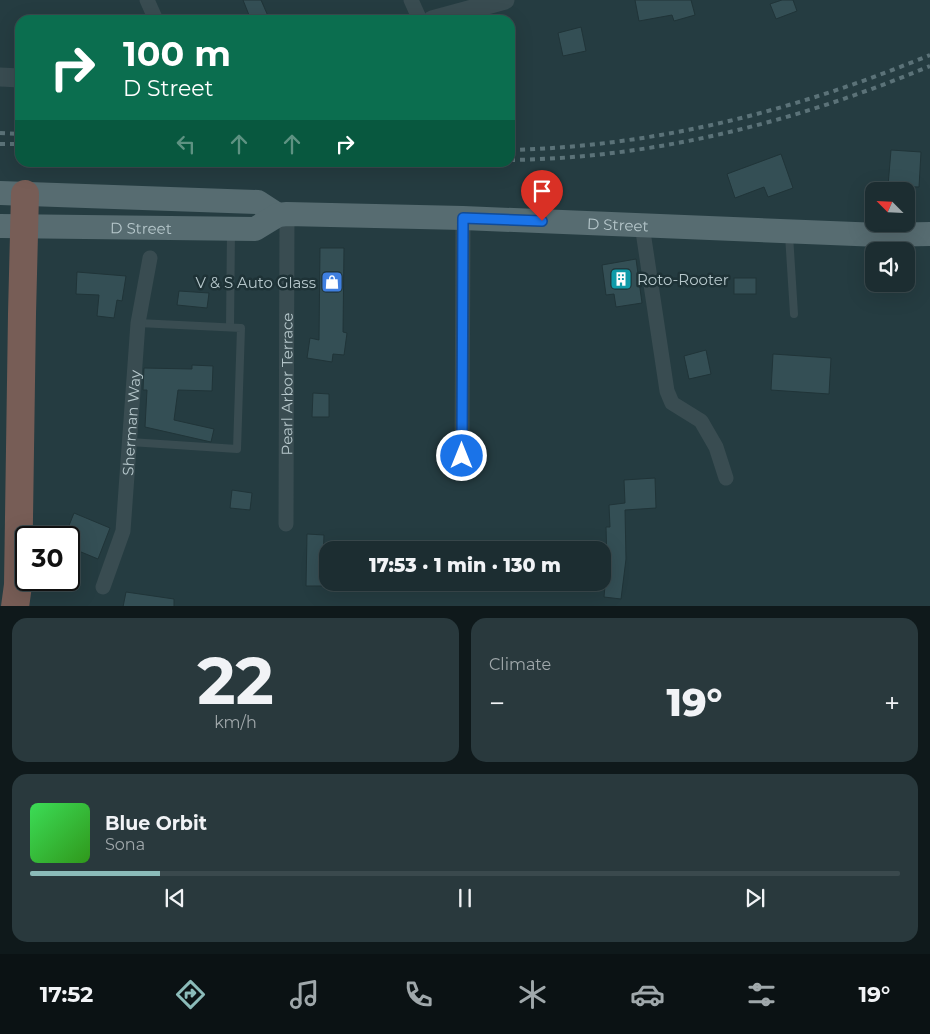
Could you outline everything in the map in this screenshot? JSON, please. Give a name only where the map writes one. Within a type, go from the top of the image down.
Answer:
[{"type":"highway","points":[[13,193],[12,226],[22,314],[18,585],[16,606]]},
{"type":"main road","name":"D Street","points":[[13,193],[258,202],[283,214],[463,218],[889,235],[930,234]]},
{"type":"main road","name":"D Street","points":[[12,226],[255,228],[283,214]]},
{"type":"street","points":[[147,0],[154,15]]},
{"type":"street","points":[[411,0],[418,15]]},
{"type":"street","points":[[450,15],[504,0]]},
{"type":"street","points":[[0,77],[15,78]]},
{"type":"street","name":"Pearl Arbor Terrace","points":[[283,214],[286,524]]},
{"type":"street","points":[[462,456],[463,218]]},
{"type":"street","points":[[642,225],[667,391],[672,403],[701,421],[716,447],[726,478]]},
{"type":"street","name":"Sherman Way","points":[[103,587],[123,531],[138,322],[150,258]]},
{"type":"lane","points":[[230,327],[232,228]]},
{"type":"lane","points":[[789,231],[794,314]]},
{"type":"lane","points":[[130,442],[237,449],[241,328],[138,322]]},
{"type":"building","points":[[243,0],[261,0],[268,15],[249,15]]},
{"type":"building","points":[[635,0],[691,0],[695,15],[674,21],[672,15],[639,21]]},
{"type":"building","points":[[782,0],[793,0],[797,11],[776,19],[770,4]]},
{"type":"building","points":[[581,27],[586,51],[563,56],[558,33]]},
{"type":"building","points":[[891,150],[921,152],[919,187],[915,187],[915,182],[888,182]]},
{"type":"building","points":[[781,154],[793,188],[768,197],[764,187],[735,198],[727,174]]},
{"type":"building","points":[[320,248],[344,248],[343,332],[347,333],[344,355],[333,354],[332,362],[307,358],[310,338],[319,340]]},
{"type":"building","name":"Roto-Rooter","points":[[636,259],[642,303],[616,307],[614,294],[606,295],[602,265]]},
{"type":"building","points":[[77,272],[126,276],[122,301],[117,300],[114,318],[97,316],[99,295],[76,294]]},
{"type":"building","points":[[734,278],[756,278],[756,294],[734,294]]},
{"type":"building","points":[[179,291],[209,293],[207,308],[177,305]]},
{"type":"building","points":[[706,350],[711,374],[689,379],[684,356]]},
{"type":"building","points":[[773,354],[831,358],[829,394],[771,390]]},
{"type":"building","points":[[192,365],[213,366],[212,391],[178,390],[174,420],[214,429],[211,442],[145,427],[147,390],[143,390],[144,368],[192,369]]},
{"type":"building","points":[[313,393],[329,394],[329,417],[312,417]]},
{"type":"building","points":[[655,478],[656,508],[625,510],[626,559],[621,599],[604,597],[605,591],[611,591],[611,541],[606,541],[606,527],[610,527],[609,505],[625,503],[624,480]]},
{"type":"building","points":[[232,490],[252,493],[250,510],[230,508]]},
{"type":"building","points":[[74,513],[110,528],[98,559],[80,552],[80,526],[69,526]]},
{"type":"building","points":[[307,534],[324,535],[324,541],[319,541],[319,586],[306,586]]},
{"type":"building","points":[[126,592],[174,599],[174,606],[123,606]]},
{"type":"railway","points":[[515,150],[619,141],[672,133],[724,122],[828,93],[930,55]]},
{"type":"railway","points":[[515,160],[564,158],[618,152],[724,133],[828,104],[930,66]]},
{"type":"railway","points":[[0,133],[15,134]]},
{"type":"railway","points":[[0,144],[15,144]]},
{"type":"place","name":"Roto-Rooter","points":[[621,279]]},
{"type":"place","name":"V & S Auto Glass","points":[[332,282]]},
{"type":"route","points":[[462,456],[463,218],[542,221]]}]
